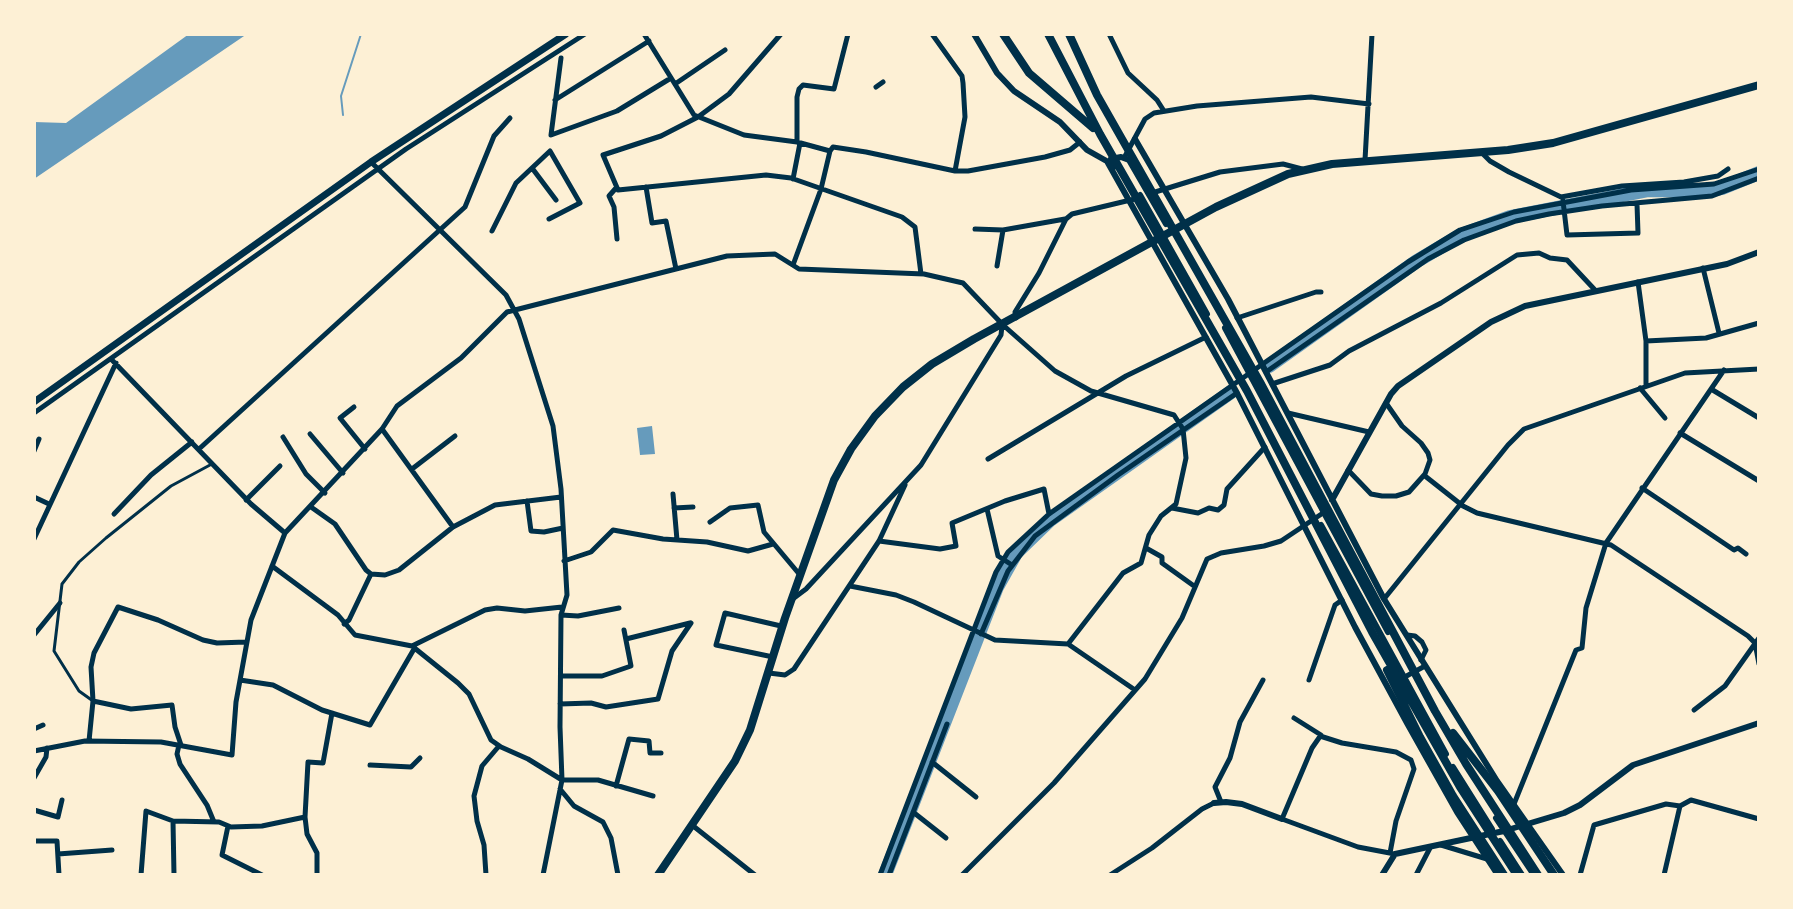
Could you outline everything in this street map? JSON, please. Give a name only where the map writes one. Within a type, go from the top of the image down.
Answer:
[{"type":"highway","points":[[1003,34],[1029,73],[1100,134]]},
{"type":"highway","points":[[1048,34],[1100,134],[1247,391],[1372,632],[1460,787],[1519,875]]},
{"type":"highway","points":[[1069,34],[1122,140],[1260,382],[1435,711],[1536,875]]},
{"type":"highway","points":[[658,875],[743,745],[834,480],[851,449],[875,416],[932,364],[1185,224],[1262,184],[1303,170],[1365,160],[1526,148],[1580,137],[1759,85]]},
{"type":"highway","points":[[1372,632],[1399,697],[1420,737],[1453,796],[1504,875]]},
{"type":"highway","points":[[1435,711],[1498,791],[1554,875]]},
{"type":"main road","points":[[34,402],[371,162],[566,34]]},
{"type":"street","points":[[34,413],[113,361],[378,169],[585,34]]},
{"type":"street","points":[[644,34],[691,112],[698,117],[744,135],[830,151]]},
{"type":"street","points":[[616,188],[603,155],[661,136],[698,117],[729,94],[781,34]]},
{"type":"street","points":[[793,179],[798,143],[799,89],[803,85],[834,89],[848,34]]},
{"type":"street","points":[[934,34],[962,76],[965,117],[955,171]]},
{"type":"street","points":[[974,34],[997,73],[1014,91],[1047,112],[1087,150],[1126,172],[1144,196],[1412,673],[1504,831],[1536,875]]},
{"type":"street","points":[[1109,34],[1128,73],[1157,100],[1164,111]]},
{"type":"street","points":[[1365,160],[1372,34]]},
{"type":"street","points":[[555,100],[649,41]]},
{"type":"street","points":[[561,58],[551,135],[617,111],[725,50]]},
{"type":"street","points":[[876,87],[883,82]]},
{"type":"street","points":[[1124,158],[1145,119],[1154,113],[1311,97],[1369,104]]},
{"type":"street","points":[[199,449],[465,207],[494,136],[510,118]]},
{"type":"street","points":[[1135,139],[1262,363],[1384,599],[1514,804],[1563,875]]},
{"type":"street","points":[[793,265],[833,147],[968,171],[1045,157],[1070,150],[1080,142]]},
{"type":"street","points":[[492,231],[516,183],[550,151],[580,203],[549,219]]},
{"type":"street","points":[[1481,152],[1490,161],[1564,205],[1637,204],[1712,196],[1759,178]]},
{"type":"street","points":[[1105,161],[1129,160],[1144,196]]},
{"type":"street","points":[[1105,161],[1233,384],[1387,687],[1498,875]]},
{"type":"street","points":[[371,162],[500,288],[515,309],[553,426],[567,595],[561,615],[562,780],[543,875]]},
{"type":"street","points":[[1016,318],[1015,312],[1066,219],[1072,214],[1129,201],[1220,172],[1283,164],[1303,170]]},
{"type":"street","points":[[532,168],[556,200]]},
{"type":"street","points":[[1266,372],[1438,253],[1464,240],[1622,186],[1684,182],[1718,176],[1728,169]]},
{"type":"street","points":[[978,633],[1012,565],[1035,536],[1182,427],[1245,375],[1436,247],[1494,217],[1631,190],[1714,184],[1759,169]]},
{"type":"street","points":[[616,188],[766,175],[793,179],[895,214],[915,227],[922,274]]},
{"type":"street","points":[[646,186],[652,223],[666,221],[676,269]]},
{"type":"street","points":[[616,188],[609,196],[614,207],[617,239]]},
{"type":"street","points":[[1564,205],[1567,235],[1638,233],[1637,204]]},
{"type":"street","points":[[975,229],[1003,230],[1066,219]]},
{"type":"street","points":[[997,266],[1003,230]]},
{"type":"street","points":[[962,875],[1024,815],[1136,690],[1182,618],[1203,566],[1213,555],[1281,541],[1335,502],[1369,432],[1386,403],[1406,379],[1500,317],[1525,306],[1739,260],[1759,252]]},
{"type":"street","points":[[1272,384],[1330,365],[1349,351],[1441,303],[1517,255],[1539,253],[1567,260],[1595,290]]},
{"type":"street","points":[[34,751],[89,741],[161,742],[232,755],[240,680],[251,620],[285,533],[365,449],[397,406],[461,358],[507,312],[727,256],[775,254],[799,269],[922,274],[963,283],[1003,325],[1055,371],[1098,394],[1174,415],[1182,427],[1186,458],[1176,504],[1161,516],[1149,535],[1141,563],[1123,573],[1068,644]]},
{"type":"street","points":[[1703,268],[1719,333]]},
{"type":"street","points":[[1638,282],[1646,341],[1643,387],[1665,418]]},
{"type":"street","points":[[1237,318],[1321,292]]},
{"type":"street","points":[[1646,341],[1706,338],[1759,323]]},
{"type":"street","points":[[792,600],[906,483],[929,453],[1001,335],[1003,325]]},
{"type":"street","points":[[988,459],[1126,376],[1207,336]]},
{"type":"street","points":[[113,361],[246,500],[285,533]]},
{"type":"street","points":[[34,539],[113,361]]},
{"type":"street","points":[[1384,599],[1524,429],[1685,373],[1759,369]]},
{"type":"street","points":[[1514,804],[1576,650],[1582,648],[1586,608],[1606,543],[1724,370]]},
{"type":"street","points":[[1245,375],[1403,678],[1519,875]]},
{"type":"street","points":[[1711,389],[1759,418]]},
{"type":"street","points":[[880,875],[978,633],[1002,560],[1028,531],[1049,514],[1237,393]]},
{"type":"street","points":[[1348,470],[1371,494],[1382,496],[1409,492],[1425,476],[1430,460],[1428,453],[1402,426],[1386,403]]},
{"type":"street","points":[[354,407],[340,418],[365,449]]},
{"type":"street","points":[[1287,413],[1369,432]]},
{"type":"street","points":[[382,429],[453,527]]},
{"type":"street","points":[[1680,433],[1759,481]]},
{"type":"street","points":[[310,434],[343,473]]},
{"type":"street","points":[[412,469],[455,436]]},
{"type":"street","points":[[283,437],[306,474],[325,493]]},
{"type":"street","points":[[34,451],[39,439]]},
{"type":"street","points":[[114,514],[151,475],[192,442]]},
{"type":"street","points":[[1171,508],[1198,513],[1209,508],[1218,510],[1224,505],[1227,489],[1265,447]]},
{"type":"street","points":[[212,464],[171,486],[79,562],[62,584],[54,651],[79,691],[93,701],[131,709],[172,705],[180,745],[177,754],[180,764],[207,805],[214,822]]},
{"type":"street","points":[[246,500],[280,466]]},
{"type":"street","points":[[1425,476],[1461,503],[1486,516],[1606,543],[1757,640]]},
{"type":"street","points":[[769,673],[785,675],[794,669],[879,541],[906,483]]},
{"type":"street","points":[[1642,488],[1734,550],[1738,548],[1746,554]]},
{"type":"street","points":[[879,541],[940,549],[956,546],[952,523],[1044,489],[1049,514]]},
{"type":"street","points":[[673,494],[677,540]]},
{"type":"street","points":[[34,497],[49,504]]},
{"type":"street","points":[[371,574],[385,575],[399,570],[453,527],[495,505],[561,497]]},
{"type":"street","points":[[527,501],[531,531],[563,528]]},
{"type":"street","points":[[710,522],[730,508],[758,505],[764,532],[800,575]]},
{"type":"street","points":[[311,507],[335,524],[371,574]]},
{"type":"street","points":[[674,508],[693,507]]},
{"type":"street","points":[[987,509],[998,556],[1012,565]]},
{"type":"street","points":[[564,561],[591,552],[613,530],[707,542],[748,551],[773,544]]},
{"type":"street","points":[[1146,547],[1194,586]]},
{"type":"street","points":[[1334,582],[1366,565]]},
{"type":"street","points":[[272,566],[338,615],[360,637],[413,648],[465,688],[491,740],[499,746],[562,780],[598,780],[653,796]]},
{"type":"street","points":[[344,624],[349,620],[371,574]]},
{"type":"street","points":[[850,586],[896,595],[995,640],[1068,644],[1136,690]]},
{"type":"street","points":[[1309,680],[1335,605],[1342,599]]},
{"type":"street","points":[[34,635],[60,603]]},
{"type":"street","points":[[89,741],[94,653],[118,607],[203,640],[246,642]]},
{"type":"street","points":[[240,680],[273,685],[332,713],[370,725],[413,648],[485,610],[525,611],[562,607]]},
{"type":"street","points":[[561,615],[578,616],[619,608]]},
{"type":"street","points":[[773,657],[716,645],[725,613],[782,626]]},
{"type":"street","points":[[560,704],[591,703],[606,707],[658,699],[672,651],[691,623],[625,639]]},
{"type":"street","points":[[561,676],[602,676],[631,666],[624,630]]},
{"type":"street","points":[[1757,640],[1759,664]]},
{"type":"street","points":[[1694,710],[1725,686],[1757,640]]},
{"type":"street","points":[[1387,687],[1423,663]]},
{"type":"street","points":[[1218,803],[1215,787],[1230,758],[1240,722],[1263,680]]},
{"type":"street","points":[[317,875],[317,853],[307,834],[305,817],[308,762],[323,763],[332,713]]},
{"type":"street","points":[[1294,718],[1320,736],[1396,752],[1411,760],[1414,769],[1396,821],[1392,854],[1382,875]]},
{"type":"street","points":[[1110,875],[1152,848],[1202,809],[1218,803],[1242,804],[1358,847],[1392,854],[1504,831],[1580,805],[1633,765],[1759,723]]},
{"type":"street","points":[[889,875],[947,724]]},
{"type":"street","points":[[34,729],[43,725]]},
{"type":"street","points":[[1282,819],[1307,758],[1320,736]]},
{"type":"street","points":[[616,786],[629,739],[649,741],[650,753],[661,753]]},
{"type":"street","points":[[486,875],[484,845],[474,796],[482,766],[499,746]]},
{"type":"street","points":[[34,778],[46,757],[47,748]]},
{"type":"street","points":[[370,765],[411,767],[420,758]]},
{"type":"street","points":[[932,762],[976,797]]},
{"type":"street","points":[[560,789],[574,806],[603,822],[611,838],[618,875]]},
{"type":"street","points":[[34,810],[58,817],[62,800]]},
{"type":"street","points":[[1580,875],[1594,825],[1666,804],[1680,806],[1691,800],[1759,819]]},
{"type":"street","points":[[1664,875],[1680,806]]},
{"type":"street","points":[[141,875],[146,811],[173,821],[214,822],[245,828],[305,817]]},
{"type":"street","points":[[913,812],[946,838]]},
{"type":"street","points":[[173,821],[174,875]]},
{"type":"street","points":[[691,825],[755,875]]},
{"type":"street","points":[[228,826],[222,855],[262,875]]},
{"type":"street","points":[[34,841],[57,841],[59,875]]},
{"type":"street","points":[[1441,845],[1487,859]]},
{"type":"street","points":[[1416,875],[1430,848]]},
{"type":"street","points":[[58,854],[112,850]]},
{"type":"water","points":[[189,34],[247,34],[34,179],[34,122],[66,123]]},
{"type":"water","points":[[652,426],[655,454],[640,455],[637,428]]},
{"type":"waterway","points":[[343,115],[341,96],[361,34]]},
{"type":"waterway","points":[[1269,366],[1417,261],[1461,235],[1510,217],[1649,190],[1708,191],[1759,173]]},
{"type":"waterway","points":[[885,875],[997,587],[1016,553],[1050,520],[1231,392]]}]
